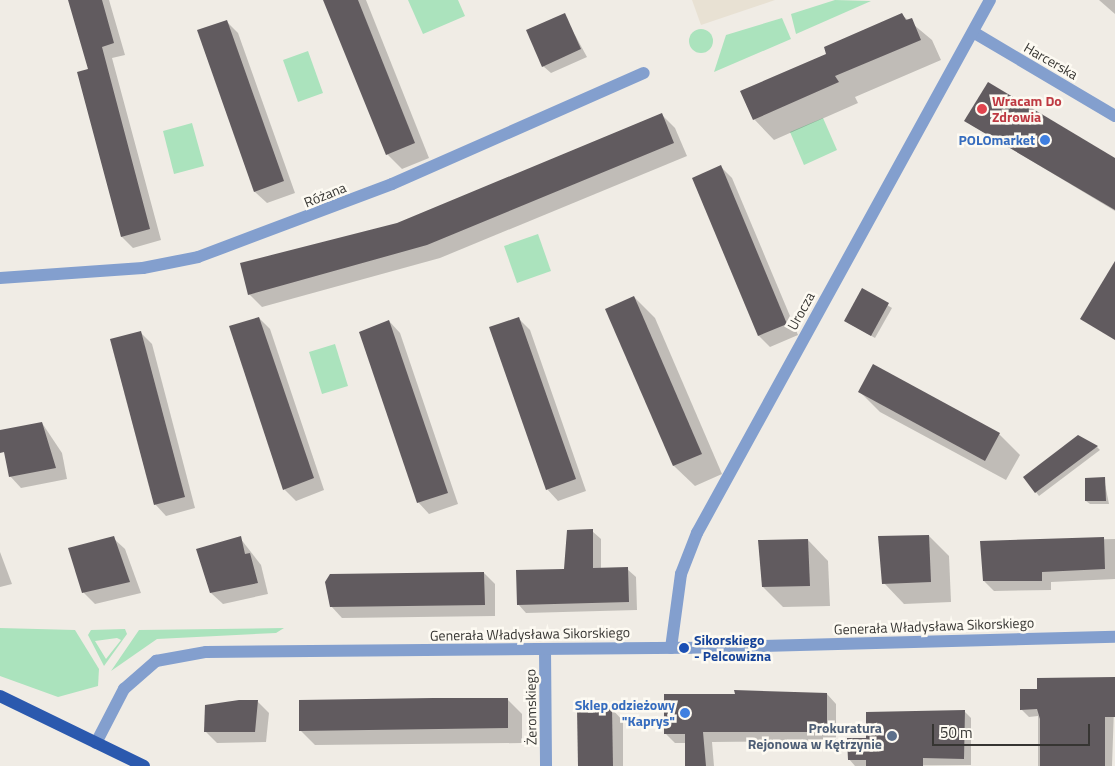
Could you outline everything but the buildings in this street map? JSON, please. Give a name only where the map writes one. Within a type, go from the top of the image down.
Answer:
[{"type":"main road","points":[[0,696],[144,766]]},
{"type":"street","name":"Urocza","points":[[671,648],[681,574],[697,533],[990,0]]},
{"type":"street","name":"Harcerska","points":[[972,32],[1115,116]]},
{"type":"street","name":"Różana","points":[[0,278],[144,268],[198,257],[392,184],[644,73]]},
{"type":"street","name":"Generała Władysława Sikorskiego","points":[[96,743],[124,689],[156,661],[206,652],[671,648],[1115,636]]},
{"type":"street","name":"Żeromskiego","points":[[544,648],[546,766]]},
{"type":"shaded area","points":[[692,0],[775,0],[701,25]]},
{"type":"green space","points":[[408,0],[458,0],[465,16],[423,34]]},
{"type":"green space","points":[[835,0],[871,1],[796,34],[791,14]]},
{"type":"green space","points":[[782,18],[791,39],[714,72],[726,35]]},
{"type":"green space","points":[[701,29],[706,30],[712,36],[712,46],[706,52],[701,53],[696,52],[690,46],[689,41],[690,36],[696,30]]},
{"type":"green space","points":[[308,51],[323,93],[298,102],[283,60]]},
{"type":"green space","points":[[823,118],[837,150],[804,165],[790,132]]},
{"type":"green space","points":[[192,123],[204,166],[174,174],[163,131]]},
{"type":"green space","points":[[538,234],[551,271],[517,283],[504,246]]},
{"type":"green space","points":[[335,344],[348,386],[322,394],[309,352]]},
{"type":"green space","points":[[0,628],[75,630],[99,669],[98,686],[58,697],[0,676]]},
{"type":"green space","points":[[284,628],[276,633],[157,639],[111,671],[139,630]]},
{"type":"green space","points":[[125,629],[127,634],[104,666],[88,635],[91,630]],"holes":[[[117,638],[121,640],[106,659],[95,641]]]},
{"type":"place","name":"Wracam Do Zdrowia","points":[[982,109]]},
{"type":"place","name":"POLOmarket","points":[[1045,140]]},
{"type":"place","name":"Sikorskiego - Pelcowizna","points":[[684,648]]},
{"type":"place","name":"Sklep odzieżowy \"Kaprys\"","points":[[685,713]]},
{"type":"place","name":"Prokuratura Rejonowa w Kętrzynie","points":[[892,736]]}]
